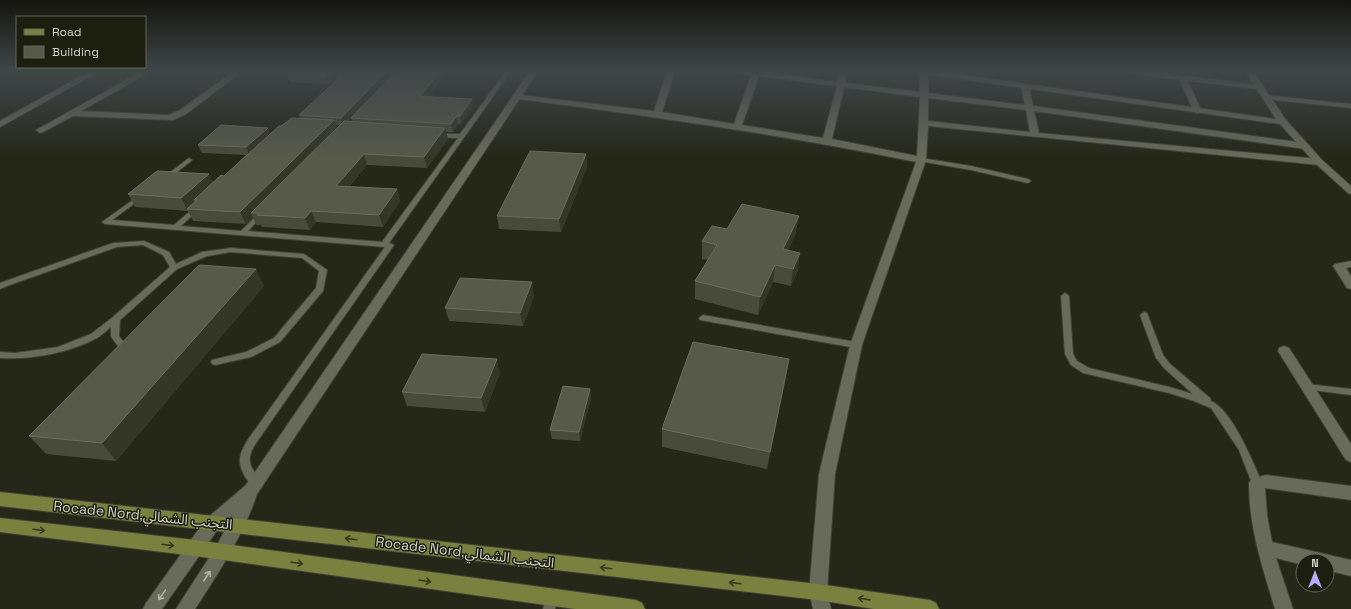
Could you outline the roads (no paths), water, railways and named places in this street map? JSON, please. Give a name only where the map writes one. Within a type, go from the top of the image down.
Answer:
[{"type":"main road","name":"Rocade Nord,التجنب الشمالي","points":[[0,499],[237,526],[820,601],[930,609]]},
{"type":"main road","name":"Rocade Nord,التجنب الشمالي","points":[[0,525],[195,548],[550,603],[636,609]]},
{"type":"street","points":[[0,124],[45,99]]},
{"type":"street","points":[[40,130],[96,99]]},
{"type":"street","points":[[71,113],[170,118],[183,112],[200,99]]},
{"type":"street","points":[[152,609],[212,524],[253,487],[517,99]]},
{"type":"street","points":[[545,99],[737,126],[827,141],[921,160]]},
{"type":"street","points":[[657,114],[662,99]]},
{"type":"street","points":[[737,126],[747,99]]},
{"type":"street","points":[[827,141],[837,99]]},
{"type":"street","points":[[820,601],[827,474],[856,346],[921,160],[925,99]]},
{"type":"street","points":[[960,99],[1305,146]]},
{"type":"street","points":[[1027,99],[1035,135]]},
{"type":"street","points":[[1121,99],[1283,122]]},
{"type":"street","points":[[1192,99],[1197,110]]},
{"type":"street","points":[[1268,99],[1283,122],[1319,162],[1351,191]]},
{"type":"street","points":[[1289,99],[1351,106]]},
{"type":"street","points":[[924,123],[1319,162]]},
{"type":"street","points":[[1351,264],[1339,266],[1351,285]]},
{"type":"street","points":[[1284,351],[1351,456]]},
{"type":"street","points":[[1284,609],[1264,548],[1256,498],[1257,483],[1267,481],[1351,494]]},
{"type":"street","points":[[185,609],[222,553],[245,509],[253,487]]},
{"type":"street","points":[[1264,548],[1295,555]]},
{"type":"street","points":[[1335,564],[1351,568]]},
{"type":"lane","points":[[384,244],[488,99]]},
{"type":"lane","points":[[431,134],[462,136]]},
{"type":"lane","points":[[159,182],[189,160]]},
{"type":"lane","points":[[921,160],[971,168],[1028,181]]},
{"type":"lane","points":[[147,191],[105,222],[390,245],[261,426],[246,451],[244,464],[253,487]]},
{"type":"lane","points":[[175,228],[203,202]]},
{"type":"lane","points":[[243,233],[265,211]]},
{"type":"lane","points":[[0,287],[4,284],[116,245],[144,243],[166,254],[174,267]]},
{"type":"lane","points":[[0,355],[15,356],[59,350],[94,336],[116,319],[174,267],[205,254],[231,250],[304,256],[323,270],[320,288],[277,340],[248,355],[215,362]]},
{"type":"lane","points":[[1065,296],[1069,354],[1074,363],[1086,371],[1169,390],[1197,398],[1214,406]]},
{"type":"lane","points":[[1144,316],[1159,356],[1214,406],[1243,449],[1257,483]]},
{"type":"lane","points":[[703,318],[856,346]]},
{"type":"lane","points":[[116,319],[115,336],[126,352]]},
{"type":"lane","points":[[1307,387],[1351,392]]}]
